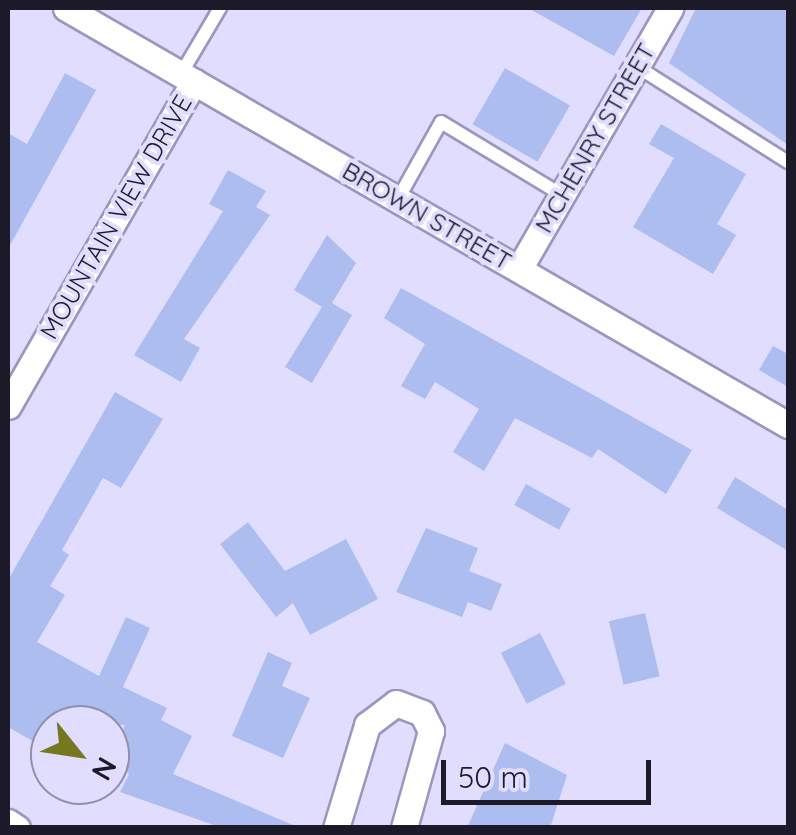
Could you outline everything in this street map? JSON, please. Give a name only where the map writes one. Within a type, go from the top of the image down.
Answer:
[{"type":"street","name":"BROWN STREET","points":[[66,8],[788,425]]},
{"type":"street","name":"MCHENRY STREET","points":[[519,270],[670,8]]},
{"type":"street","name":"MOUNTAIN VIEW DRIVE","points":[[8,406],[188,78]]},
{"type":"street","points":[[336,828],[367,725],[396,703],[422,714],[430,730],[404,828]]},
{"type":"street","points":[[8,822],[18,828]]},
{"type":"lane","points":[[188,78],[220,8]]},
{"type":"lane","points":[[636,66],[788,162]]},
{"type":"lane","points":[[398,199],[441,122],[562,195]]},
{"type":"building","points":[[528,8],[642,8],[614,56]]},
{"type":"building","points":[[696,8],[788,8],[788,145],[669,63]]},
{"type":"building","points":[[505,68],[570,106],[537,162],[472,124]]},
{"type":"building","points":[[65,73],[96,90],[8,249],[8,133],[27,144]]},
{"type":"building","points":[[661,124],[746,174],[717,224],[736,235],[713,274],[633,227],[674,158],[649,144]]},
{"type":"building","points":[[228,170],[266,191],[256,207],[270,215],[184,339],[200,348],[181,382],[134,355],[223,211],[209,204]]},
{"type":"building","points":[[327,235],[356,263],[332,303],[352,315],[312,383],[285,367],[322,307],[294,290]]},
{"type":"building","points":[[401,288],[692,450],[666,494],[598,449],[592,458],[515,418],[484,471],[453,452],[479,409],[435,382],[425,399],[401,386],[425,344],[384,318]]},
{"type":"building","points":[[773,346],[788,354],[788,387],[759,370]]},
{"type":"building","points":[[115,392],[163,419],[121,488],[103,478],[62,550],[69,555],[50,586],[65,595],[37,642],[99,676],[126,617],[150,628],[123,687],[167,708],[161,720],[192,736],[173,774],[300,828],[222,828],[130,796],[130,705],[30,705],[30,740],[8,727],[8,580]]},
{"type":"building","points":[[735,477],[788,510],[788,551],[717,508]]},
{"type":"building","points":[[526,484],[571,509],[559,530],[514,505]]},
{"type":"building","points":[[248,522],[285,571],[346,539],[378,599],[310,635],[293,603],[276,617],[220,544]]},
{"type":"building","points":[[426,528],[478,548],[469,571],[502,584],[491,611],[468,602],[462,617],[396,592]]},
{"type":"building","points":[[645,613],[660,676],[624,685],[609,621]]},
{"type":"building","points":[[540,633],[566,684],[527,704],[501,653]]},
{"type":"building","points":[[268,652],[292,663],[282,686],[310,698],[283,758],[232,736]]},
{"type":"building","points":[[505,743],[567,775],[550,828],[467,828]]}]
